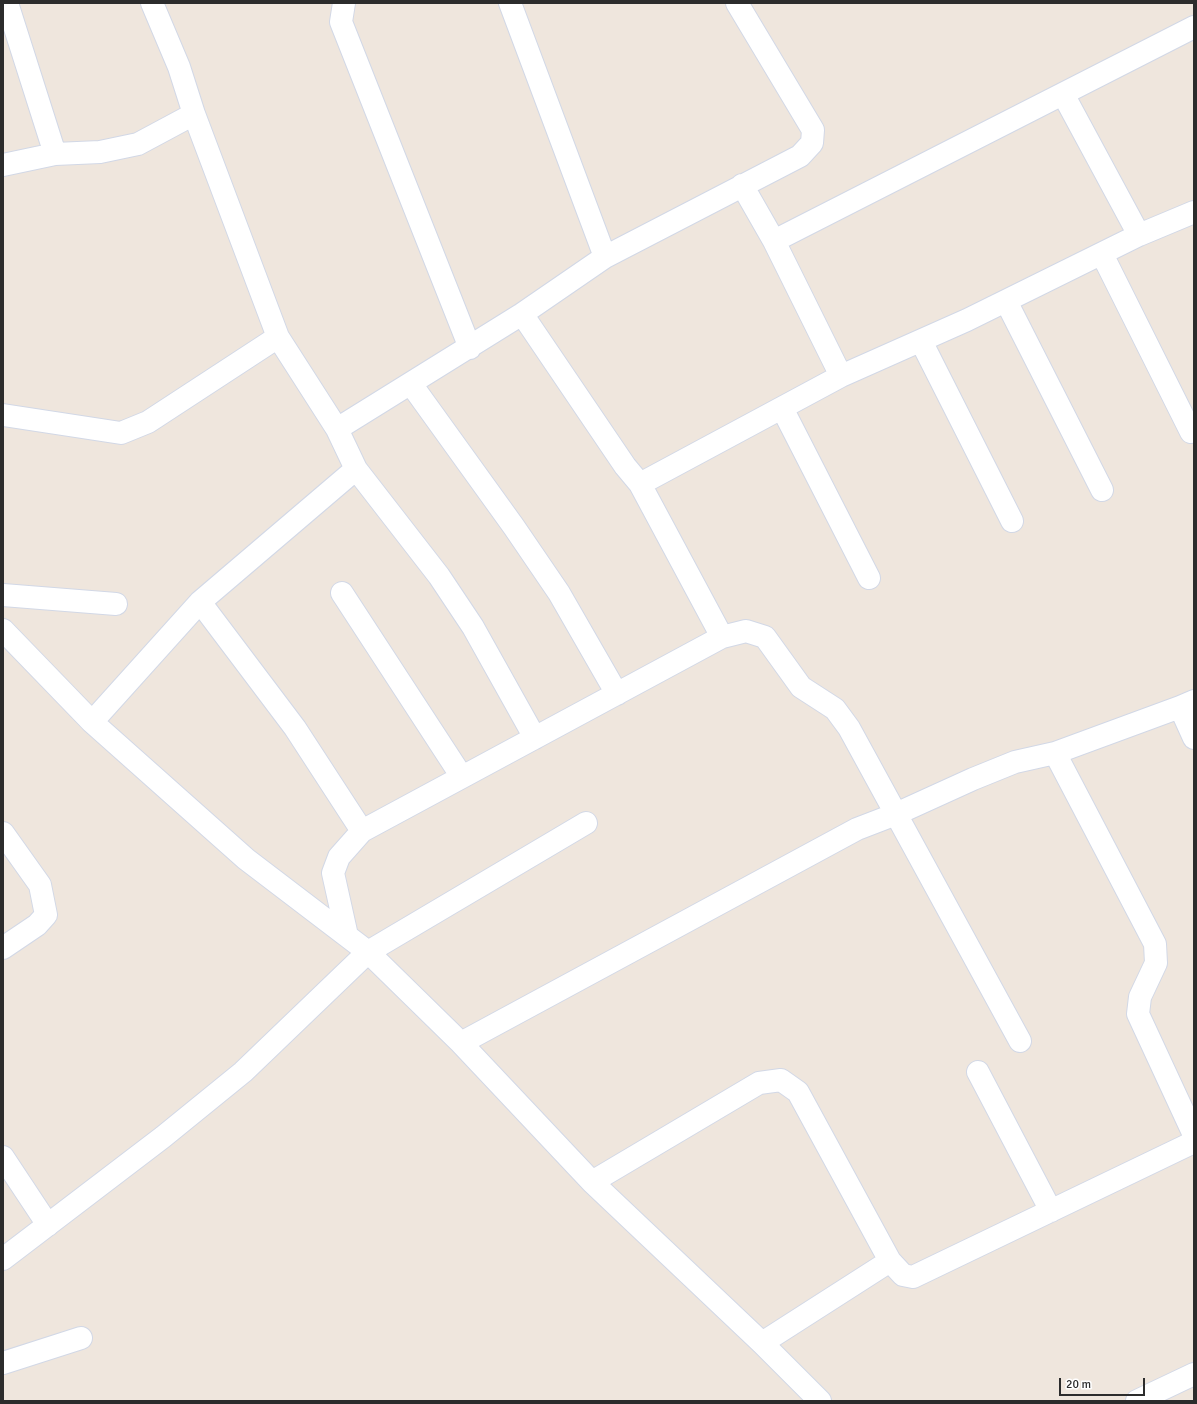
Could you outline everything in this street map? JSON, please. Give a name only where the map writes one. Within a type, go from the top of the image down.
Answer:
[{"type":"street","points":[[7,3],[55,154]]},
{"type":"street","points":[[152,3],[179,67],[194,114],[278,337],[337,429],[356,470],[439,576],[473,627],[535,738]]},
{"type":"street","points":[[344,3],[341,22],[470,348]]},
{"type":"street","points":[[510,3],[605,257]]},
{"type":"street","points":[[337,429],[470,348],[605,257],[800,156],[812,143],[813,130],[737,3]]},
{"type":"street","points":[[774,241],[1194,27]]},
{"type":"street","points":[[1063,94],[1139,235]]},
{"type":"street","points":[[3,165],[55,154],[100,152],[138,144],[194,114]]},
{"type":"street","points":[[742,185],[774,241],[841,376]]},
{"type":"street","points":[[640,484],[841,376],[921,341],[1139,235],[1192,219]]},
{"type":"street","points":[[1102,254],[1191,432]]},
{"type":"street","points":[[1006,300],[1102,490]]},
{"type":"street","points":[[522,314],[625,466],[640,484],[722,637]]},
{"type":"street","points":[[3,415],[121,433],[148,422],[278,337]]},
{"type":"street","points":[[921,341],[1012,522]]},
{"type":"street","points":[[411,384],[509,520],[559,593],[617,694]]},
{"type":"street","points":[[782,408],[869,578]]},
{"type":"street","points":[[92,722],[200,602],[356,470]]},
{"type":"street","points":[[342,594],[462,777]]},
{"type":"street","points":[[3,595],[116,604]]},
{"type":"street","points":[[200,602],[295,728],[362,831]]},
{"type":"street","points":[[3,630],[92,722],[246,859],[368,952],[461,1043],[592,1182],[762,1343],[820,1401]]},
{"type":"street","points":[[347,936],[333,873],[339,857],[362,831],[722,637],[746,631],[765,637],[801,687],[835,709],[849,728],[1020,1041]]},
{"type":"street","points":[[461,1043],[857,829],[896,814],[1015,762],[1055,753],[1187,704],[1194,738]]},
{"type":"street","points":[[1055,753],[1155,944],[1156,963],[1140,997],[1138,1014],[1194,1134]]},
{"type":"street","points":[[3,1259],[163,1137],[243,1072],[368,952],[586,824]]},
{"type":"street","points":[[3,833],[40,884],[46,915],[37,925],[3,948]]},
{"type":"street","points":[[978,1072],[1051,1211]]},
{"type":"street","points":[[592,1182],[759,1083],[781,1080],[798,1092],[890,1261],[903,1275],[913,1277],[1194,1142]]},
{"type":"street","points":[[3,1157],[48,1225]]},
{"type":"street","points":[[762,1343],[890,1261]]},
{"type":"street","points":[[3,1362],[81,1338]]},
{"type":"street","points":[[1137,1401],[1194,1374]]}]
